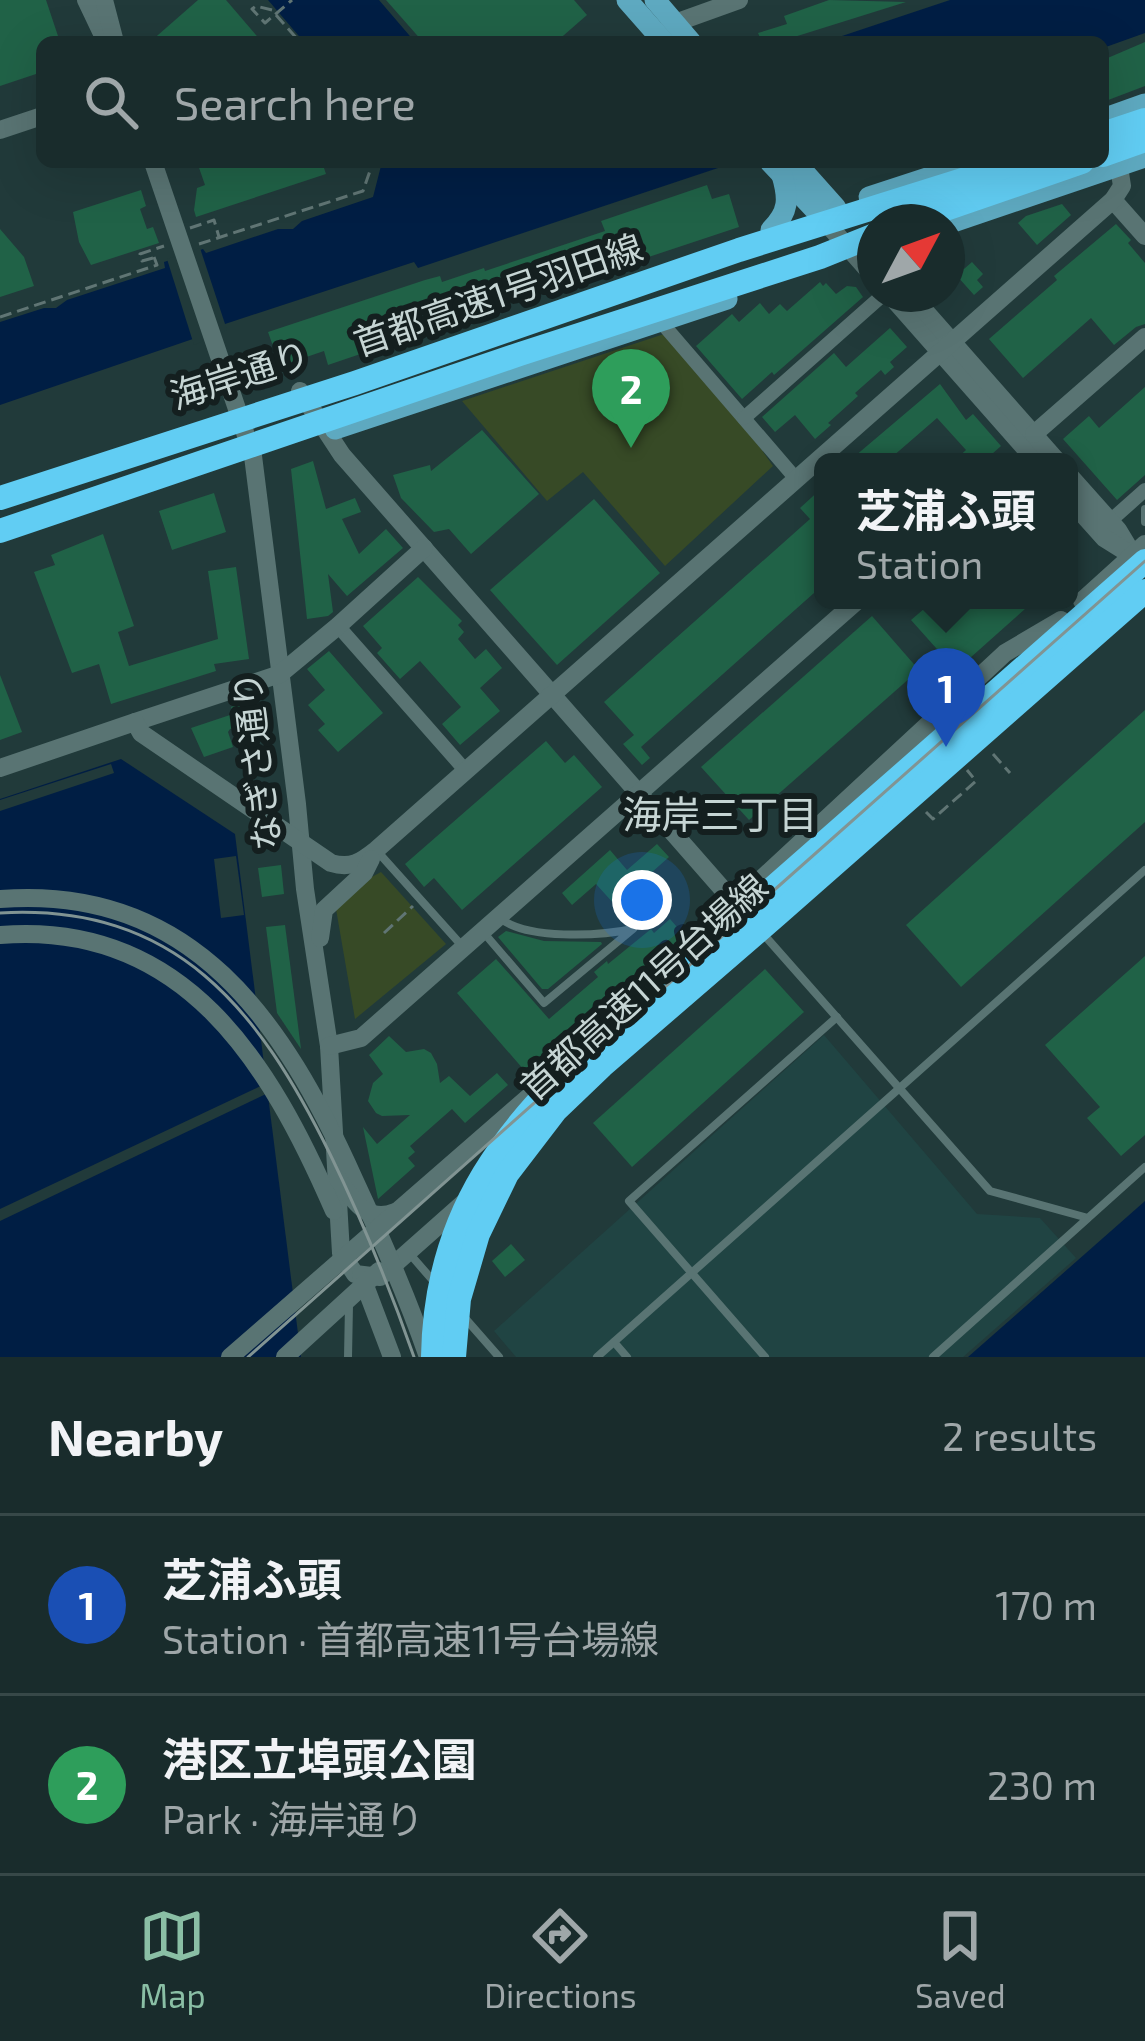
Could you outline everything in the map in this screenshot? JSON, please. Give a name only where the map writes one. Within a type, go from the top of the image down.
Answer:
[{"type":"highway","points":[[1109,132],[1145,120]]},
{"type":"highway","points":[[1111,161],[1145,140]]},
{"type":"highway","name":"首都高速1号羽田線","points":[[922,204],[1005,168]]},
{"type":"highway","name":"首都高速1号羽田線","points":[[930,204],[1060,168]]},
{"type":"highway","name":"首都高速1号羽田線","points":[[0,498],[355,383],[739,250],[857,222]]},
{"type":"highway","points":[[377,365],[472,353],[857,225]]},
{"type":"highway","name":"首都高速1号羽田線","points":[[0,531],[520,354],[820,257],[857,250]]},
{"type":"highway","points":[[0,498],[520,354]]},
{"type":"highway","points":[[0,520],[36,488]]},
{"type":"highway","name":"首都高速11号台場線","points":[[431,1357],[440,1291],[457,1230],[484,1172],[526,1112],[609,1032],[1142,558]]},
{"type":"highway","name":"首都高速11号台場線","points":[[454,1357],[459,1299],[478,1234],[507,1174],[556,1110],[1145,590]]},
{"type":"main road","points":[[627,0],[666,34]]},
{"type":"main road","points":[[655,0],[666,34]]},
{"type":"main road","points":[[1109,117],[1145,104]]},
{"type":"main road","points":[[1111,161],[1145,157]]},
{"type":"main road","points":[[771,230],[787,207],[781,168]]},
{"type":"main road","points":[[782,168],[827,211]]},
{"type":"main road","name":"海岸通り","points":[[0,487],[36,488],[237,410],[958,168]]},
{"type":"main road","points":[[965,217],[1093,168]]},
{"type":"main road","points":[[0,542],[857,253]]},
{"type":"street","points":[[86,0],[103,36]]},
{"type":"street","points":[[104,0],[113,36]]},
{"type":"street","points":[[666,34],[739,0]]},
{"type":"street","points":[[0,130],[36,118]]},
{"type":"street","points":[[827,453],[1113,200],[1122,187],[1111,161]]},
{"type":"street","points":[[155,168],[183,240]]},
{"type":"street","points":[[1113,200],[1145,236]]},
{"type":"street","points":[[827,211],[857,237]]},
{"type":"street","name":"なぎさ通り","points":[[183,240],[253,456],[329,1046],[341,1253],[355,1274]]},
{"type":"street","points":[[745,418],[866,312]]},
{"type":"street","points":[[907,312],[947,347]]},
{"type":"street","points":[[923,312],[1028,452],[1145,337]]},
{"type":"street","points":[[661,322],[797,479]]},
{"type":"street","points":[[300,391],[325,433],[765,936]]},
{"type":"street","points":[[135,722],[141,733],[300,843],[331,863],[356,865],[814,464]]},
{"type":"street","points":[[1078,486],[1142,558]]},
{"type":"street","points":[[1109,522],[1145,490]]},
{"type":"street","points":[[1078,509],[1104,538],[1142,558]]},
{"type":"street","points":[[0,768],[280,674],[424,548]]},
{"type":"street","points":[[1078,606],[1142,558]]},
{"type":"street","points":[[286,1357],[1145,590]]},
{"type":"street","points":[[355,1274],[380,1277],[1124,623],[1145,590]]},
{"type":"street","points":[[329,1046],[361,1039],[848,609]]},
{"type":"street","points":[[338,1179],[366,1212],[381,1216],[396,1211],[740,909],[756,884],[980,676],[1015,646],[1075,609]]},
{"type":"street","points":[[230,1357],[889,780],[1060,620]]},
{"type":"street","points":[[338,626],[465,770]]},
{"type":"street","points":[[317,969],[324,910],[364,873],[376,850]]},
{"type":"street","points":[[0,899],[52,898],[122,914],[184,944],[237,987],[294,1060],[324,1114],[431,1357]]},
{"type":"street","points":[[0,935],[64,936],[106,945],[164,972],[214,1011],[256,1064],[308,1154],[392,1357]]},
{"type":"lane","points":[[1145,508],[1145,522]]},
{"type":"lane","points":[[376,850],[464,949]]},
{"type":"lane","points":[[597,1357],[1145,870]]},
{"type":"lane","points":[[483,932],[544,1003],[633,929],[605,935],[549,932],[510,926],[499,916]]},
{"type":"lane","points":[[765,936],[990,1191],[1088,1218]]},
{"type":"lane","points":[[765,1357],[629,1202],[836,1017]]},
{"type":"lane","points":[[933,1357],[1145,1167]]},
{"type":"lane","points":[[408,1252],[499,1357]]},
{"type":"lane","points":[[347,1357],[347,1314],[355,1274]]},
{"type":"lane","points":[[614,1342],[627,1357]]},
{"type":"path","points":[[263,0],[295,36]]},
{"type":"path","points":[[272,10],[252,9],[265,23],[292,0]]},
{"type":"path","points":[[0,317],[157,265],[154,257],[142,261],[140,254],[183,240],[219,237],[363,191],[372,168]]},
{"type":"path","points":[[183,240],[214,220],[219,237]]},
{"type":"path","points":[[993,754],[1010,773]]},
{"type":"path","points":[[926,812],[933,820],[976,781]]},
{"type":"path","points":[[384,932],[414,905]]},
{"type":"shaded area","points":[[824,1035],[977,1214],[1040,1218],[1076,1258],[963,1357],[516,1357],[494,1331]]},
{"type":"green space","points":[[664,334],[748,430],[773,466],[665,566],[583,472],[547,501],[462,401]]},
{"type":"green space","points":[[381,872],[446,944],[355,1019],[336,909]]},
{"type":"water","points":[[268,0],[379,0],[410,36],[299,36]]},
{"type":"water","points":[[950,0],[1145,0],[1145,33],[1109,46],[1109,36],[842,36]]},
{"type":"water","points":[[380,168],[718,168],[418,268],[414,262],[225,324],[225,328],[0,405],[0,322],[56,308],[203,249],[206,253],[278,229],[293,229],[302,221],[373,197]]},
{"type":"water","points":[[121,759],[235,834],[301,1357],[0,1357],[0,799]]},
{"type":"water","points":[[1145,1201],[1145,1357],[968,1357]]},
{"type":"pier","points":[[200,248],[227,330],[194,345],[167,259]]},
{"type":"pier","points":[[111,764],[114,773],[0,811],[0,800]]},
{"type":"pier","points":[[236,856],[244,915],[221,918],[214,859]]},
{"type":"pier","points":[[267,1083],[268,1093],[0,1221],[0,1209]]},
{"type":"building","points":[[0,0],[46,0],[58,36],[36,36],[36,74],[0,86]]},
{"type":"building","points":[[198,0],[226,0],[257,36],[157,36]]},
{"type":"building","points":[[386,0],[574,0],[587,15],[563,36],[418,36]]},
{"type":"building","points":[[829,0],[906,2],[797,36],[759,36],[787,24],[784,16]]},
{"type":"building","points":[[1145,42],[1145,86],[1109,100],[1109,57]]},
{"type":"building","points":[[199,168],[324,168],[326,174],[196,217],[197,188],[205,185]]},
{"type":"building","points":[[707,185],[712,199],[729,194],[739,227],[501,306],[457,317],[455,311],[441,315],[438,308],[381,328],[387,345],[328,365],[324,351],[280,366],[268,332],[425,280],[440,276],[442,282],[485,271],[605,231],[601,221]]},
{"type":"building","points":[[141,190],[146,206],[140,209],[147,229],[153,227],[159,243],[91,265],[79,242],[73,212]]},
{"type":"building","points":[[1062,204],[1071,215],[1037,245],[1018,223]]},
{"type":"building","points":[[1116,224],[1145,263],[1145,324],[1114,345],[1091,318],[1023,378],[989,339]]},
{"type":"building","points":[[0,229],[24,257],[34,286],[0,297]]},
{"type":"building","points":[[972,262],[983,274],[977,280],[983,287],[974,295],[965,285],[965,268]]},
{"type":"building","points":[[820,282],[836,294],[847,286],[857,288],[857,302],[742,399],[696,346],[732,314],[739,322],[760,303],[769,314],[780,304],[787,311]]},
{"type":"building","points":[[890,328],[907,347],[890,362],[894,367],[885,375],[881,370],[855,393],[858,396],[815,439],[795,415],[775,432],[762,417],[834,353],[846,367]]},
{"type":"building","points":[[940,384],[966,420],[973,414],[1001,446],[993,453],[963,453],[966,450],[937,418],[897,453],[859,453]]},
{"type":"building","points":[[1145,387],[1145,475],[1117,500],[1063,439],[1089,416],[1099,428]]},
{"type":"building","points":[[482,430],[539,494],[471,554],[449,529],[434,532],[401,498],[393,475],[430,465],[431,471]]},
{"type":"building","points":[[313,461],[326,509],[355,498],[361,512],[342,519],[359,554],[386,529],[403,548],[347,596],[328,574],[333,612],[307,619],[291,469]]},
{"type":"building","points":[[214,493],[226,532],[172,550],[159,511]]},
{"type":"building","points":[[814,495],[814,593],[641,747],[650,758],[642,765],[623,744],[634,735],[604,702],[810,519],[800,508]]},
{"type":"building","points":[[594,499],[660,573],[557,665],[490,590]]},
{"type":"building","points":[[103,534],[134,626],[118,632],[129,666],[218,639],[208,571],[236,567],[249,659],[214,664],[216,671],[111,704],[99,664],[72,673],[34,572],[55,565],[51,555]]},
{"type":"building","points":[[418,577],[462,621],[458,625],[464,632],[458,639],[475,659],[486,649],[502,668],[480,688],[500,711],[460,745],[442,724],[461,707],[420,661],[400,679],[377,653],[382,648],[363,626]]},
{"type":"building","points":[[924,609],[1025,609],[970,658],[967,655],[953,667],[911,620]]},
{"type":"building","points":[[872,616],[919,670],[749,820],[701,767]]},
{"type":"building","points":[[329,651],[383,713],[338,752],[318,730],[325,724],[308,705],[325,690],[307,669]]},
{"type":"building","points":[[0,675],[22,732],[0,740]]},
{"type":"building","points":[[253,706],[257,723],[230,729],[233,747],[204,757],[191,728],[233,714],[231,707]]},
{"type":"building","points":[[1145,710],[1145,822],[961,987],[906,925]]},
{"type":"building","points":[[546,741],[565,763],[574,755],[602,787],[462,910],[434,878],[424,887],[405,864]]},
{"type":"building","points":[[657,844],[669,857],[615,905],[596,884],[572,905],[562,893],[610,850],[627,870]]},
{"type":"building","points":[[281,865],[284,894],[262,897],[258,868]]},
{"type":"building","points":[[670,919],[684,935],[524,1070],[457,993],[496,959],[549,1019],[598,977],[594,972],[607,961]]},
{"type":"building","points":[[285,925],[301,1049],[277,1013],[266,927]]},
{"type":"building","points":[[506,931],[544,941],[602,944],[548,989],[542,989],[498,937]]},
{"type":"building","points":[[1145,956],[1145,1135],[1121,1156],[1087,1118],[1100,1107],[1045,1045]]},
{"type":"building","points":[[765,969],[804,1012],[632,1167],[593,1123]]},
{"type":"building","points":[[389,1036],[406,1052],[424,1049],[431,1053],[440,1083],[449,1076],[470,1096],[497,1073],[508,1085],[465,1123],[452,1109],[410,1146],[415,1152],[408,1158],[415,1166],[378,1199],[363,1127],[377,1144],[410,1115],[382,1116],[368,1101],[373,1083],[383,1074],[369,1055]]},
{"type":"building","points":[[511,1244],[525,1260],[505,1277],[492,1261]]},
{"type":"tram line","points":[[248,1357],[1145,561]]},
{"type":"tram line","points":[[0,913],[62,915],[116,926],[163,947],[205,976],[241,1012],[273,1054],[330,1154],[414,1357]]},
{"type":"place","name":"港区立埠頭公園","points":[[631,448]]},
{"type":"place","name":"芝浦ふ頭","points":[[946,747]]},
{"type":"district","name":"海岸三丁目","points":[[720,815]]}]
